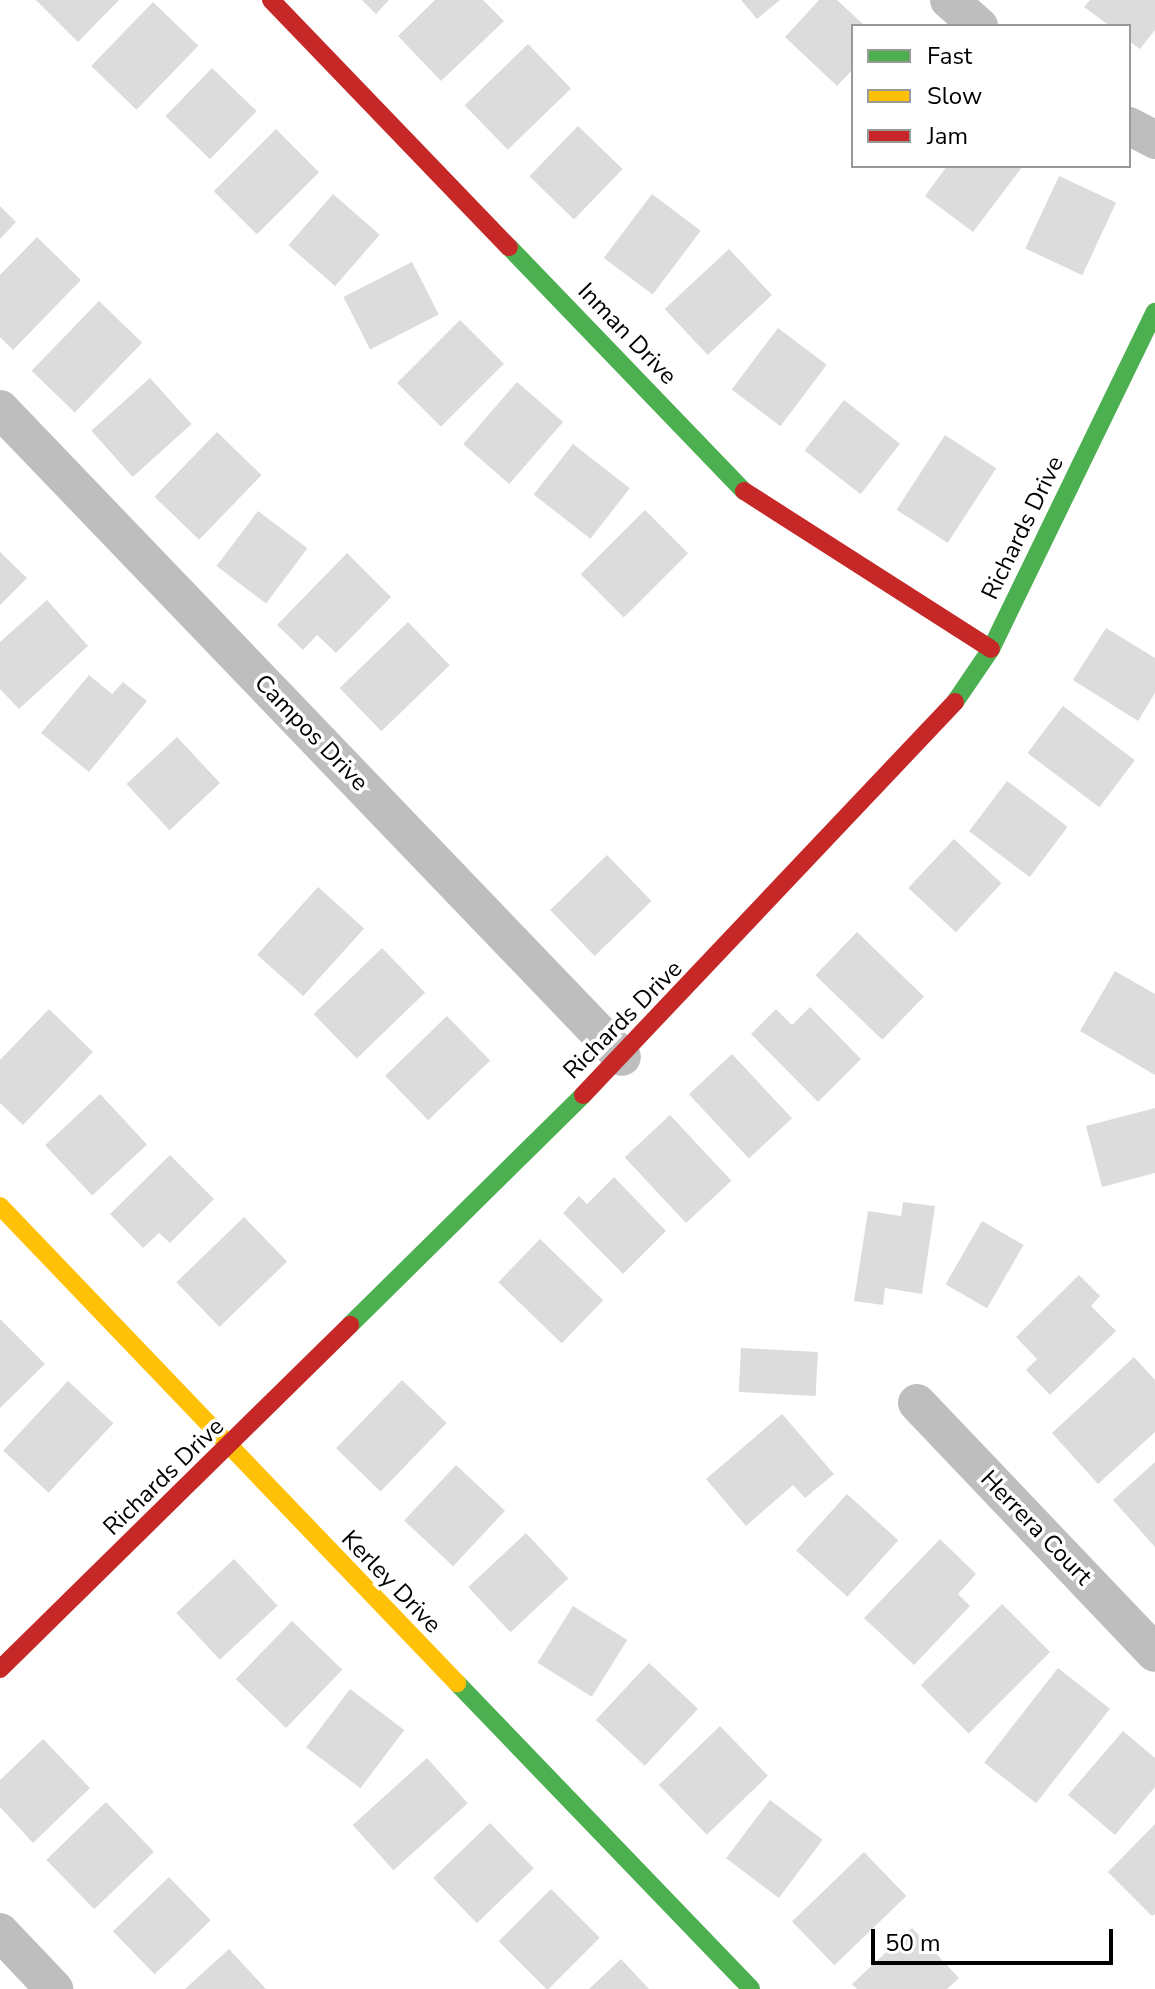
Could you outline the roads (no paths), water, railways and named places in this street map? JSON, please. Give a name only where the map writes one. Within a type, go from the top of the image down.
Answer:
[{"type":"street","name":"Inman Drive","points":[[271,0],[748,495],[991,649]]},
{"type":"street","points":[[949,0],[977,24]]},
{"type":"street","points":[[1131,127],[1155,140]]},
{"type":"street","name":"Richards Drive","points":[[0,1669],[228,1449],[622,1057],[893,777],[991,649],[1155,312]]},
{"type":"street","name":"Campos Drive","points":[[0,409],[622,1057]]},
{"type":"street","name":"Kerley Drive","points":[[0,1206],[228,1449],[751,1989]]},
{"type":"street","name":"Herrera Court","points":[[917,1403],[1155,1653]]},
{"type":"street","points":[[0,1932],[54,1989]]}]
